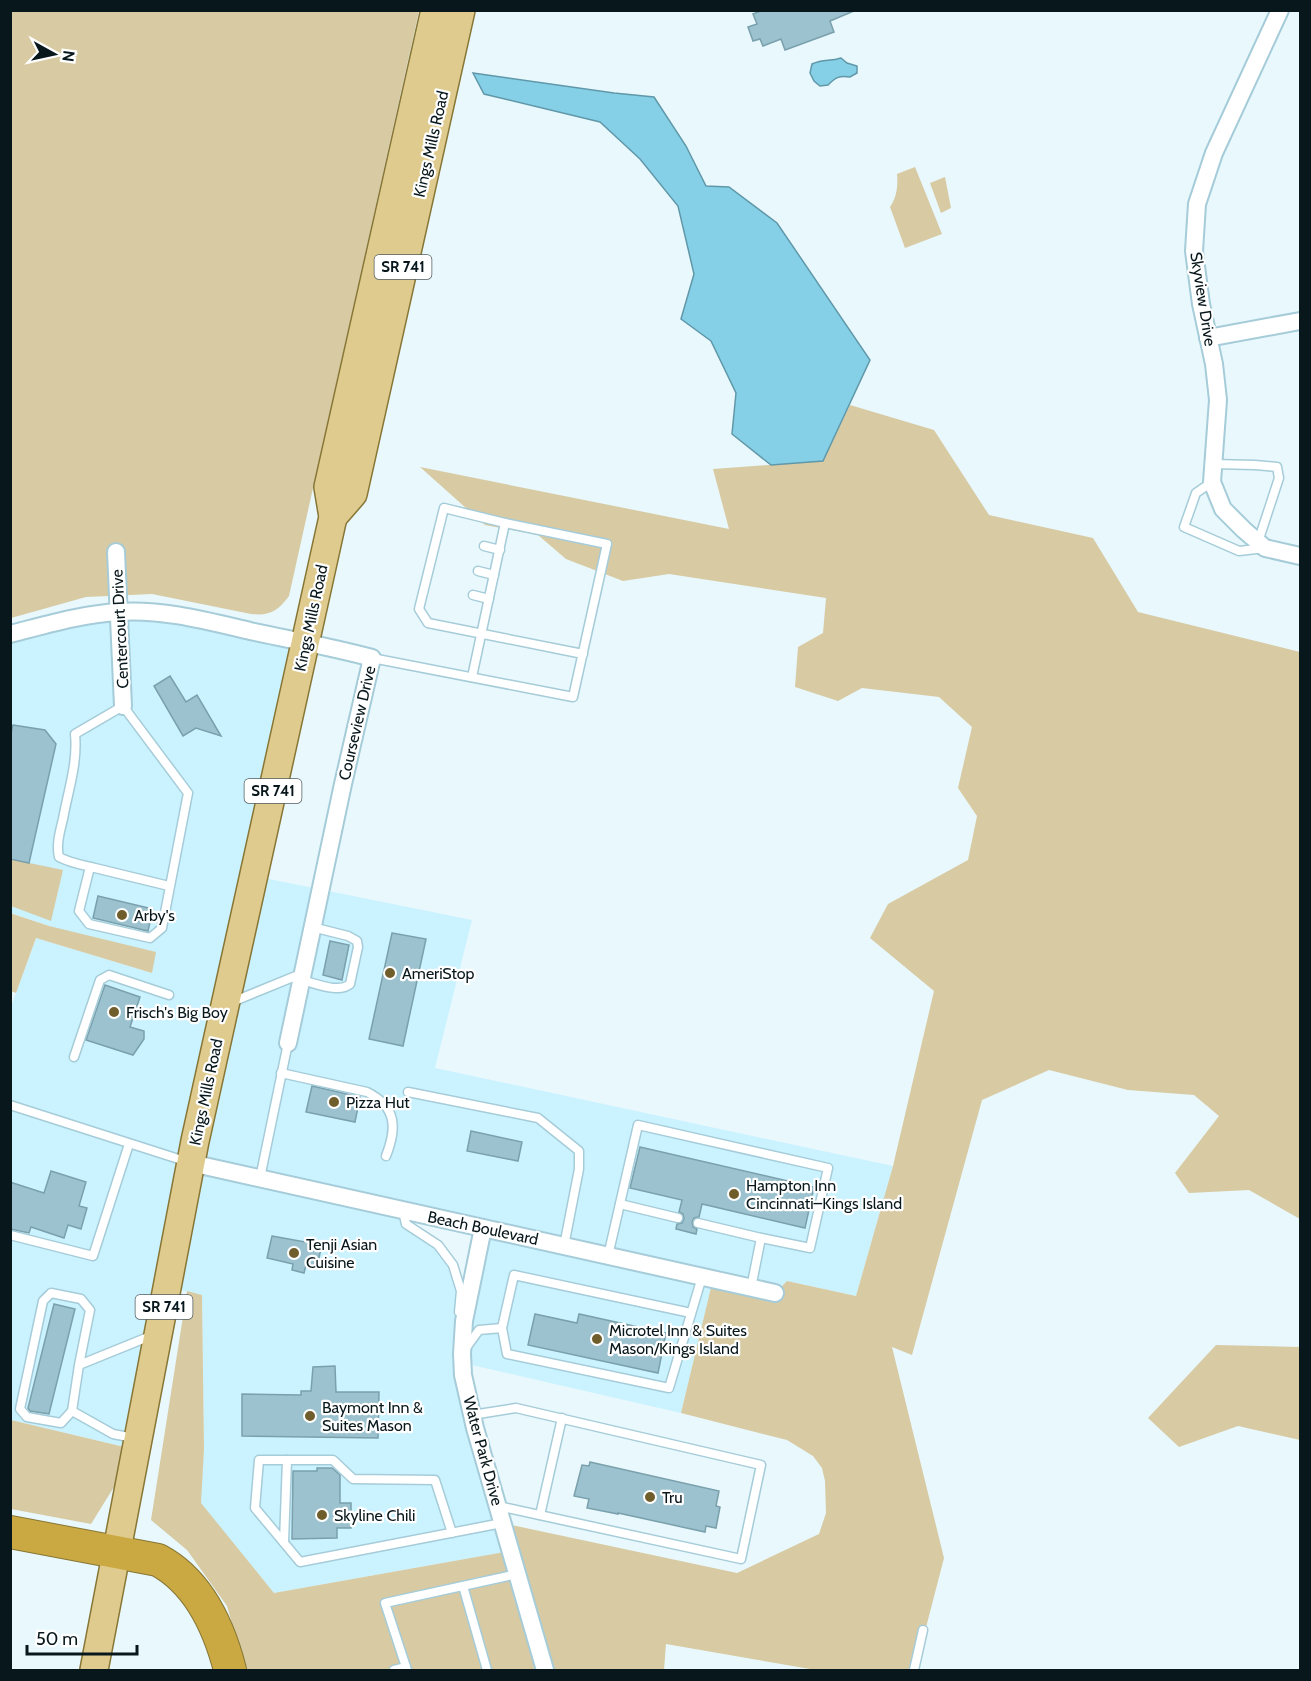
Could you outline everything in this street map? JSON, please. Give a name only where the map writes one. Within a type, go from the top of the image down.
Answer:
[{"type":"highway","points":[[10,1532],[158,1560],[177,1571],[192,1587],[210,1615],[230,1671]]},
{"type":"main road","name":"Kings Mills Road","points":[[94,1671],[191,1163],[333,517],[328,487],[435,10]]},
{"type":"main road","name":"Kings Mills Road","points":[[333,517],[353,494],[461,10]]},
{"type":"street","name":"Skyview Drive","points":[[1280,10],[1214,153],[1197,204],[1194,251],[1218,400],[1212,482],[1223,509],[1244,530],[1262,545],[1300,556]]},
{"type":"street","points":[[1208,338],[1300,321]]},
{"type":"street","name":"Centercourt Drive","points":[[116,552],[123,706]]},
{"type":"street","name":"Courseview Drive","points":[[10,634],[81,616],[119,612],[157,612],[372,658],[288,1043]]},
{"type":"street","name":"Beach Boulevard","points":[[191,1163],[775,1293]]},
{"type":"street","name":"Water Park Drive","points":[[483,1228],[464,1321],[463,1375],[497,1506],[545,1671]]},
{"type":"lane","points":[[1212,482],[1196,493],[1184,527],[1239,551],[1262,545],[1279,478],[1277,467],[1213,464]]},
{"type":"lane","points":[[372,658],[573,697],[583,654],[608,544],[444,508],[419,609],[428,623],[583,654]]},
{"type":"lane","points":[[472,677],[505,523]]},
{"type":"lane","points":[[437,534],[448,537]]},
{"type":"lane","points":[[484,546],[500,549]]},
{"type":"lane","points":[[431,561],[443,564]]},
{"type":"lane","points":[[478,571],[495,574]]},
{"type":"lane","points":[[425,584],[436,587]]},
{"type":"lane","points":[[473,595],[489,599]]},
{"type":"lane","points":[[90,867],[79,911],[88,924],[150,938],[162,928],[188,793],[123,706],[75,734],[76,751],[57,851],[59,857],[78,864],[169,886]]},
{"type":"lane","points":[[226,1004],[302,976],[338,988],[350,984],[358,947],[357,941],[348,936],[312,927]]},
{"type":"lane","points":[[74,1058],[99,980],[108,975],[169,995]]},
{"type":"lane","points":[[260,1178],[288,1043]]},
{"type":"lane","points":[[282,1073],[367,1092],[379,1098],[391,1114],[393,1126],[391,1143],[386,1156]]},
{"type":"lane","points":[[408,1092],[538,1118],[579,1151],[579,1169],[564,1246]]},
{"type":"lane","points":[[10,1105],[191,1163]]},
{"type":"lane","points":[[608,1256],[638,1125],[828,1168],[810,1248],[698,1223]]},
{"type":"lane","points":[[10,1235],[93,1256],[129,1144]]},
{"type":"lane","points":[[620,1204],[678,1218]]},
{"type":"lane","points":[[402,1210],[406,1224],[438,1245],[453,1265],[460,1291],[458,1317],[462,1354]]},
{"type":"lane","points":[[751,1288],[761,1238]]},
{"type":"lane","points":[[691,1313],[514,1275],[502,1328],[507,1354],[669,1388],[702,1277]]},
{"type":"lane","points":[[51,1293],[81,1299],[90,1310],[79,1365],[72,1411],[61,1424],[27,1417],[20,1409],[43,1301],[51,1293]]},
{"type":"lane","points":[[462,1354],[479,1330],[502,1328]]},
{"type":"lane","points":[[79,1365],[159,1333]]},
{"type":"lane","points":[[472,1415],[516,1408],[761,1465],[741,1559],[497,1506]]},
{"type":"lane","points":[[72,1411],[113,1434],[139,1439]]},
{"type":"lane","points":[[540,1515],[562,1418]]},
{"type":"lane","points":[[452,1533],[435,1480],[354,1479],[333,1460],[259,1460],[255,1508],[300,1562],[452,1533],[502,1523]]},
{"type":"lane","points":[[284,1542],[287,1460]]},
{"type":"lane","points":[[394,1671],[406,1669],[385,1604],[517,1574]]},
{"type":"lane","points":[[463,1586],[487,1671]]},
{"type":"lane","points":[[914,1671],[923,1630]]},
{"type":"shaded area","points":[[10,11],[419,11],[289,596],[273,611],[251,614],[152,594],[86,597],[11,618]]},
{"type":"shaded area","points":[[915,167],[942,234],[905,248],[890,207],[897,191],[897,174]]},
{"type":"shaded area","points":[[945,177],[951,208],[941,213],[930,183]]},
{"type":"shaded area","points":[[850,405],[934,430],[989,515],[1093,538],[1138,612],[1300,652],[1300,1219],[1249,1190],[1189,1193],[1175,1173],[1219,1116],[1194,1095],[1128,1090],[1049,1070],[982,1100],[912,1355],[892,1347],[944,1558],[915,1670],[816,1670],[666,1644],[664,1670],[245,1670],[227,1606],[187,1550],[151,1520],[187,1291],[202,1295],[204,1449],[201,1503],[274,1593],[510,1551],[502,1523],[737,1573],[819,1534],[826,1513],[825,1481],[822,1468],[813,1456],[787,1440],[681,1413],[713,1279],[775,1293],[787,1281],[856,1296],[893,1166],[934,991],[870,938],[888,904],[968,860],[977,816],[958,788],[972,727],[939,697],[862,688],[838,701],[795,687],[798,647],[823,633],[826,598],[669,574],[623,581],[566,559],[538,535],[485,525],[420,467],[729,529],[713,469],[823,461]]},
{"type":"shaded area","points":[[119,611],[306,643],[254,876],[472,920],[435,1068],[893,1166],[856,1296],[787,1281],[775,1293],[713,1279],[681,1413],[463,1363],[510,1551],[274,1593],[200,1503],[204,1449],[202,1295],[168,1287],[137,1450],[11,1420],[10,1010],[36,938],[152,973],[49,926],[11,913],[11,634]],"holes":[[[403,1210],[483,1228],[458,1317],[461,1291],[453,1265],[438,1245],[406,1224]]]},
{"type":"shaded area","points":[[10,859],[63,870],[51,921],[11,906]]},
{"type":"shaded area","points":[[10,913],[49,926],[156,952],[152,973],[36,938],[16,993],[11,991]]},
{"type":"shaded area","points":[[1216,1345],[1300,1347],[1300,1440],[1238,1426],[1179,1447],[1148,1418]]},
{"type":"shaded area","points":[[11,1420],[137,1450],[91,1524],[11,1509]]},
{"type":"water","points":[[841,58],[857,66],[857,73],[850,77],[837,78],[828,85],[820,86],[814,81],[810,73],[812,64]]},
{"type":"water","points":[[473,73],[654,97],[686,146],[706,186],[729,187],[777,223],[870,360],[823,461],[771,465],[732,434],[736,393],[711,341],[681,319],[694,274],[678,206],[640,159],[600,122],[484,94]]},
{"type":"building","points":[[763,10],[854,11],[830,21],[834,32],[785,50],[781,39],[763,46],[760,39],[753,41],[748,27],[757,24],[753,14]]},
{"type":"building","points":[[170,676],[186,702],[197,695],[221,736],[196,728],[183,736],[154,686]]},
{"type":"building","points":[[13,725],[45,730],[56,744],[29,863],[10,859],[10,737]]},
{"type":"building","name":"Arby's","points":[[98,896],[153,909],[148,931],[93,918]]},
{"type":"building","points":[[392,933],[426,939],[403,1046],[369,1039]]},
{"type":"building","points":[[330,941],[349,945],[342,980],[323,975]]},
{"type":"building","name":"Frisch's Big Boy","points":[[105,985],[140,997],[130,1027],[144,1031],[144,1039],[133,1055],[86,1040]]},
{"type":"building","name":"Pizza Hut","points":[[312,1086],[360,1097],[355,1122],[306,1112]]},
{"type":"building","points":[[471,1131],[522,1142],[518,1161],[467,1151]]},
{"type":"building","name":"Hampton Inn Cincinnati–Kings Island","points":[[640,1147],[814,1187],[805,1228],[702,1204],[699,1217],[694,1218],[692,1222],[693,1227],[697,1229],[696,1234],[676,1229],[677,1224],[682,1223],[684,1219],[683,1214],[679,1212],[682,1200],[630,1188]]},
{"type":"building","points":[[51,1171],[86,1182],[79,1206],[87,1208],[81,1229],[68,1225],[64,1238],[31,1227],[29,1233],[10,1229],[10,1182],[44,1193]]},
{"type":"building","name":"Tenji Asian Cuisine","points":[[272,1236],[311,1243],[310,1245],[321,1248],[317,1268],[306,1265],[304,1273],[292,1270],[293,1264],[267,1258]]},
{"type":"building","points":[[54,1304],[75,1309],[49,1414],[30,1411],[28,1408]]},
{"type":"building","name":"Microtel Inn & Suites Mason/Kings Island","points":[[535,1314],[577,1323],[579,1314],[666,1333],[658,1373],[528,1345]]},
{"type":"building","name":"Baymont Inn & Suites Mason","points":[[335,1366],[336,1392],[379,1392],[378,1438],[242,1436],[242,1394],[301,1395],[301,1391],[311,1391],[313,1367]]},
{"type":"building","name":"Tru","points":[[590,1462],[719,1491],[716,1506],[720,1507],[716,1528],[706,1526],[705,1532],[587,1508],[589,1499],[574,1496],[582,1465],[589,1466]]},
{"type":"building","name":"Skyline Chili","points":[[317,1468],[332,1468],[340,1475],[340,1503],[351,1503],[351,1528],[337,1528],[337,1538],[292,1539],[293,1471],[317,1471]]},
{"type":"place","name":"Arby's","points":[[122,915]]},
{"type":"place","name":"AmeriStop","points":[[390,973]]},
{"type":"place","name":"Frisch's Big Boy","points":[[114,1012]]},
{"type":"place","name":"Pizza Hut","points":[[334,1102]]},
{"type":"place","name":"Hampton Inn Cincinnati–Kings Island","points":[[734,1194]]},
{"type":"place","name":"Tenji Asian Cuisine","points":[[294,1253]]},
{"type":"place","name":"Microtel Inn & Suites Mason/Kings Island","points":[[597,1339]]},
{"type":"place","name":"Baymont Inn & Suites Mason","points":[[310,1416]]},
{"type":"place","name":"Tru","points":[[650,1497]]},
{"type":"place","name":"Skyline Chili","points":[[322,1515]]}]
